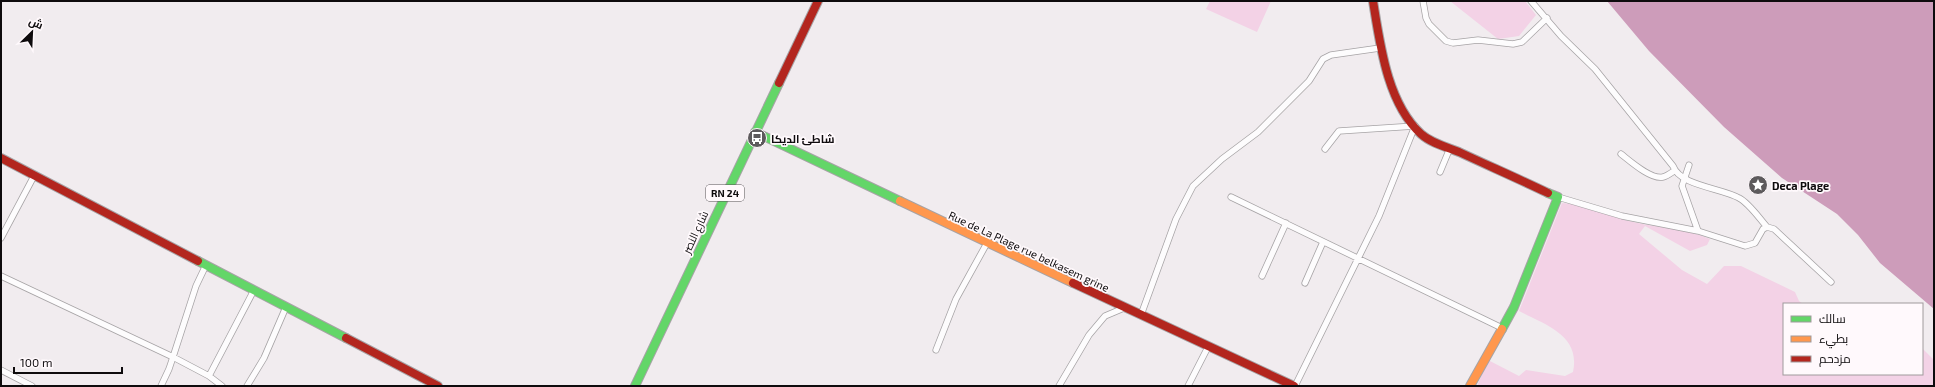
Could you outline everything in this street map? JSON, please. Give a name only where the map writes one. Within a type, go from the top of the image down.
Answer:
[{"type":"street","name":"شارع النصر","points":[[635,386],[707,231],[818,1]]},
{"type":"street","points":[[1373,1],[1385,71],[1409,120],[1423,136],[1558,197],[1622,216],[1698,231],[1745,246],[1755,243],[1763,229],[1767,227]]},
{"type":"street","points":[[1423,1],[1426,18],[1429,24],[1446,41],[1453,43],[1478,40],[1513,44],[1522,42],[1547,18]]},
{"type":"street","points":[[1531,1],[1562,36],[1595,69],[1673,166],[1674,171],[1696,184],[1741,198],[1767,227],[1774,229],[1831,282]]},
{"type":"street","points":[[1141,315],[1176,219],[1192,186],[1222,159],[1258,132],[1309,81],[1323,59],[1331,55],[1380,48]]},
{"type":"street","points":[[1324,148],[1339,131],[1415,126]]},
{"type":"street","points":[[1295,386],[1379,216],[1415,126]]},
{"type":"street","name":"Rue de La Plage rue belkasem grine","points":[[755,132],[1124,308],[1295,386]]},
{"type":"street","points":[[1440,172],[1450,148]]},
{"type":"street","points":[[1621,154],[1644,171],[1656,176],[1662,177],[1674,171]]},
{"type":"street","points":[[1,158],[438,386]]},
{"type":"street","points":[[1689,165],[1682,186],[1698,231]]},
{"type":"street","points":[[1,238],[34,176]]},
{"type":"street","points":[[1231,197],[1502,328]]},
{"type":"street","points":[[1470,386],[1514,307],[1558,197]]},
{"type":"street","points":[[1262,276],[1286,224]]},
{"type":"street","points":[[1305,283],[1323,242]]},
{"type":"street","points":[[936,350],[956,299],[987,243]]},
{"type":"street","points":[[161,386],[169,369],[196,286],[206,265]]},
{"type":"street","points":[[1,276],[173,357],[209,376],[222,386]]},
{"type":"street","points":[[209,376],[254,290]]},
{"type":"street","points":[[247,386],[264,358],[286,308]]},
{"type":"street","points":[[1059,386],[1089,334],[1105,316],[1124,308]]},
{"type":"street","points":[[1188,386],[1208,346]]},
{"type":"street","points":[[1,370],[32,386]]},
{"type":"shaded area","points":[[1210,1],[1271,1],[1257,32],[1206,9]]},
{"type":"shaded area","points":[[1450,1],[1525,1],[1536,15],[1519,36],[1498,39]]},
{"type":"shaded area","points":[[1607,1],[1934,1],[1934,309],[1880,263],[1858,235],[1837,214],[1782,178],[1724,127],[1649,51]]},
{"type":"shaded area","points":[[1562,203],[1570,204],[1586,207],[1636,223],[1689,232],[1710,239],[1707,245],[1690,251],[1645,226],[1639,234],[1682,270],[1707,284],[1724,266],[1741,266],[1795,292],[1799,301],[1802,303],[1783,303],[1783,375],[1923,375],[1923,349],[1934,360],[1934,386],[1477,386],[1488,360],[1519,376],[1526,370],[1565,376],[1573,372],[1574,359],[1572,349],[1566,340],[1550,327],[1519,311]]},
{"type":"traffic: fast","points":[[635,386],[779,83]]},
{"type":"traffic: fast","points":[[755,132],[900,201]]},
{"type":"traffic: fast","points":[[1502,329],[1514,307],[1558,197],[1548,193]]},
{"type":"traffic: fast","points":[[198,261],[346,338]]},
{"type":"traffic: slow","points":[[900,201],[1073,283]]},
{"type":"traffic: slow","points":[[1470,386],[1502,329]]},
{"type":"traffic: jam","points":[[779,83],[818,1]]},
{"type":"traffic: jam","points":[[1373,1],[1382,54],[1387,72],[1400,106],[1409,121],[1421,134],[1434,142],[1548,193]]},
{"type":"traffic: jam","points":[[1,158],[198,261]]},
{"type":"traffic: jam","points":[[1073,283],[1294,386]]},
{"type":"traffic: jam","points":[[346,338],[438,386]]},
{"type":"place","name":"شاطئ الديكا","points":[[757,138]]},
{"type":"place","name":"Deca Plage","points":[[1758,185]]}]
